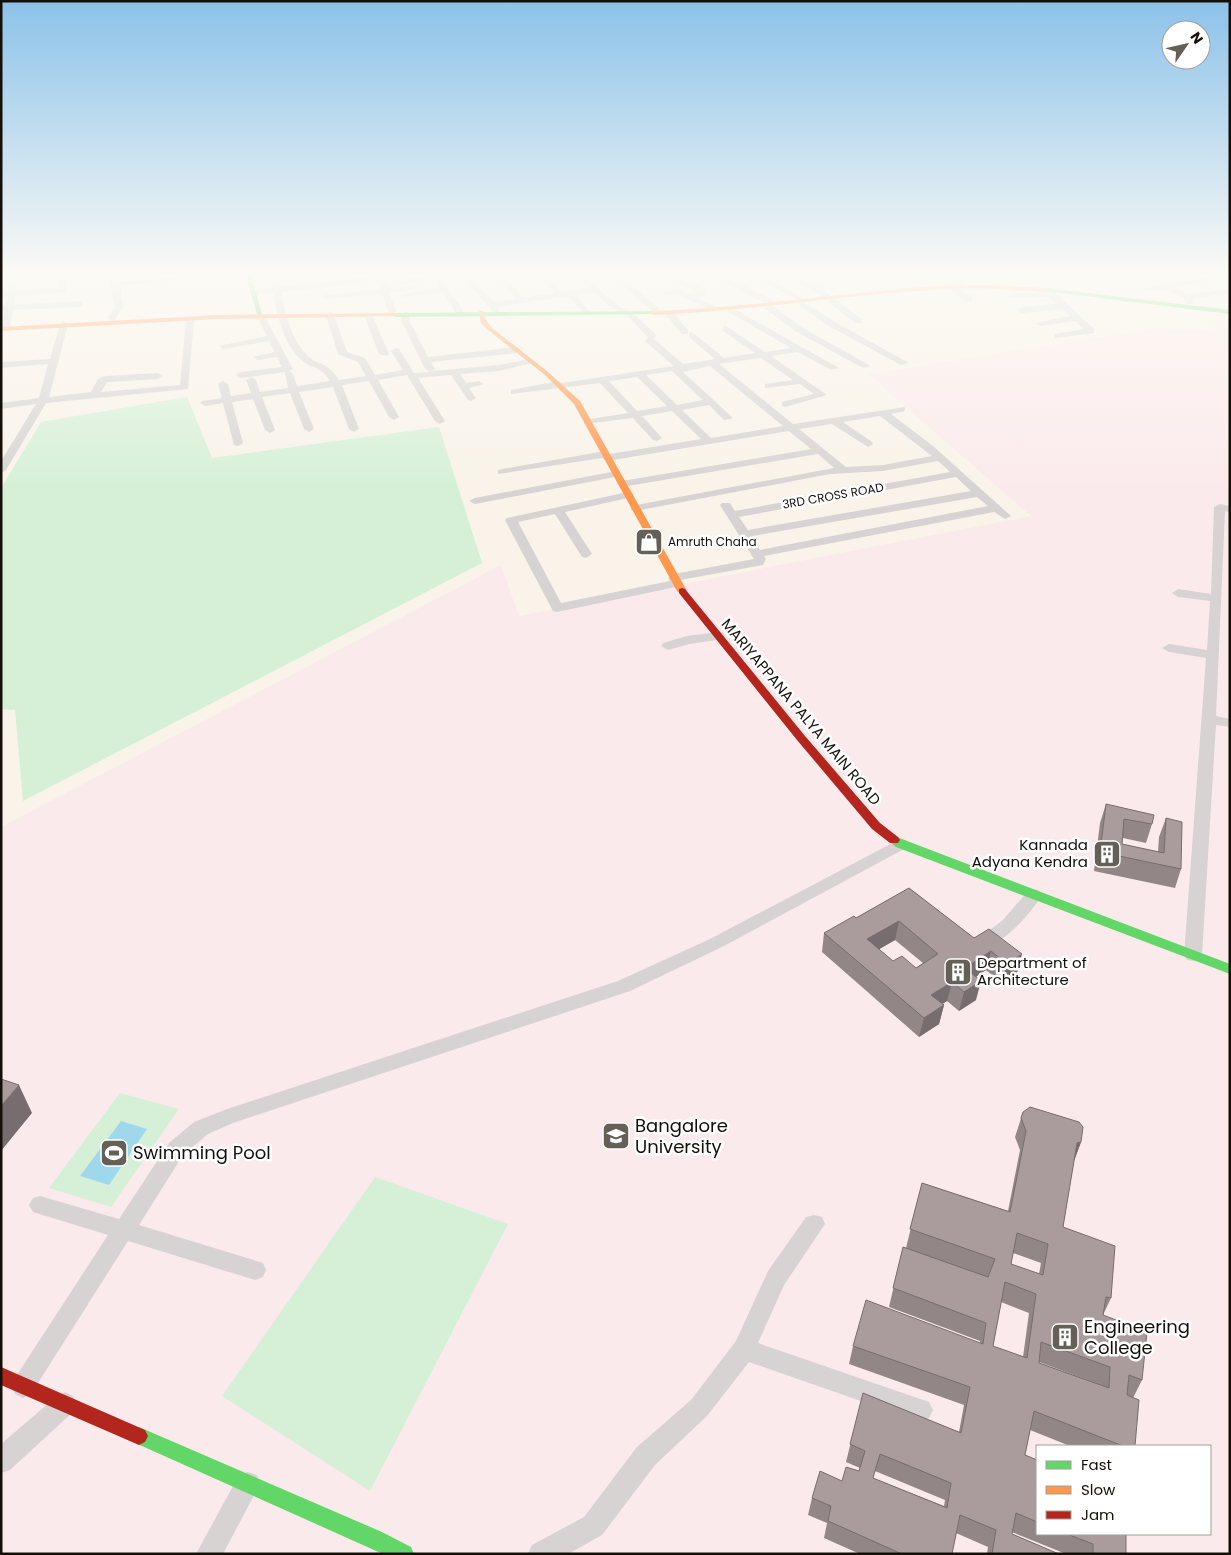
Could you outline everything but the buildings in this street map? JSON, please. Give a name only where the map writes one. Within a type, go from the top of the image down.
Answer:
[{"type":"main road","name":"MARIYAPPANA PALYA MAIN ROAD","points":[[513,347],[577,403],[675,581],[718,636],[876,826],[900,844],[1230,968]]},
{"type":"main road","points":[[1,1376],[404,1554]]},
{"type":"street","points":[[3,464],[42,400],[58,347]]},
{"type":"street","points":[[1,406],[42,400],[185,387],[188,347]]},
{"type":"street","points":[[240,375],[288,368],[276,347]]},
{"type":"street","points":[[298,347],[309,362],[324,366],[337,384],[354,429]]},
{"type":"street","points":[[341,347],[343,354],[362,360],[394,417]]},
{"type":"street","points":[[381,347],[384,354]]},
{"type":"street","points":[[419,347],[432,374]]},
{"type":"street","points":[[659,347],[728,418]]},
{"type":"street","points":[[702,347],[788,426],[842,469]]},
{"type":"street","points":[[753,347],[803,381],[822,397],[785,404]]},
{"type":"street","points":[[795,347],[834,368]]},
{"type":"street","points":[[831,347],[866,366]]},
{"type":"street","points":[[873,347],[904,363]]},
{"type":"street","points":[[514,392],[604,381],[799,349]]},
{"type":"street","points":[[426,360],[517,350]]},
{"type":"street","points":[[396,352],[440,421]]},
{"type":"street","points":[[258,357],[280,354]]},
{"type":"street","points":[[1,365],[54,361]]},
{"type":"street","points":[[205,403],[372,378],[498,368],[532,362]]},
{"type":"street","points":[[454,372],[471,398]]},
{"type":"street","points":[[288,374],[309,429]]},
{"type":"street","points":[[640,375],[708,440]]},
{"type":"street","points":[[92,396],[96,393],[101,381],[105,379],[158,376]]},
{"type":"street","points":[[251,380],[270,430]]},
{"type":"street","points":[[604,381],[638,414],[658,438]]},
{"type":"street","points":[[768,386],[803,381]]},
{"type":"street","points":[[223,384],[238,444]]},
{"type":"street","points":[[464,386],[479,384]]},
{"type":"street","points":[[545,396],[561,387]]},
{"type":"street","points":[[588,422],[711,402]]},
{"type":"street","points":[[502,472],[788,426],[902,410]]},
{"type":"street","points":[[882,412],[939,458],[1005,516]]},
{"type":"street","points":[[834,420],[868,444]]},
{"type":"street","points":[[475,501],[819,451]]},
{"type":"street","points":[[635,508],[842,469],[883,468],[939,458]]},
{"type":"street","name":"3RD CROSS ROAD","points":[[757,554],[729,510],[957,474]]},
{"type":"street","points":[[744,534],[979,493]]},
{"type":"street","points":[[628,495],[511,520],[557,608],[753,564],[759,562],[760,558],[757,554],[996,508]]},
{"type":"street","points":[[1193,955],[1213,656],[1220,507],[1230,509]]},
{"type":"street","points":[[558,509],[586,554]]},
{"type":"street","points":[[1178,593],[1216,598]]},
{"type":"street","points":[[668,646],[687,640],[718,636]]},
{"type":"street","points":[[1169,648],[1213,656]]},
{"type":"street","points":[[1209,719],[1230,723]]},
{"type":"street","points":[[23,1386],[176,1149],[201,1128],[227,1116],[624,986],[716,943],[900,844]]},
{"type":"street","points":[[985,942],[1009,924],[1034,895]]},
{"type":"street","points":[[40,1205],[255,1270]]},
{"type":"street","points":[[541,1554],[593,1526],[646,1456],[699,1408],[744,1348],[776,1278],[814,1224]]},
{"type":"street","points":[[744,1348],[921,1410]]},
{"type":"street","points":[[1,1462],[65,1404]]},
{"type":"street","points":[[209,1554],[248,1484]]},
{"type":"shaded area","name":"Bangalore University","points":[[1041,347],[1230,347],[1230,1554],[1,1554],[1,827],[501,565],[519,616],[1031,516],[868,374]]},
{"type":"green space","points":[[187,397],[212,458],[439,427],[482,563],[23,801],[15,710],[1,709],[1,488],[41,422]]},
{"type":"green space","points":[[120,1093],[179,1109],[111,1207],[49,1188]]},
{"type":"green space","points":[[375,1177],[508,1224],[370,1491],[222,1396]]},
{"type":"water","name":"Swimming Pool","points":[[121,1121],[147,1129],[109,1185],[80,1176]]},
{"type":"traffic: fast","points":[[894,840],[900,844],[1230,969]]},
{"type":"traffic: fast","points":[[139,1436],[375,1539],[404,1554]]},
{"type":"traffic: slow","points":[[512,347],[546,373],[577,403],[682,591]]},
{"type":"traffic: jam","points":[[682,591],[801,738],[876,826],[894,840]]},
{"type":"traffic: jam","points":[[1,1376],[139,1436]]},
{"type":"place","name":"Amruth Chaha","points":[[649,542]]},
{"type":"place","name":"Kannada Adyana Kendra","points":[[1107,854]]},
{"type":"place","name":"Department of Architecture","points":[[958,972]]},
{"type":"place","name":"Bangalore University","points":[[616,1136]]},
{"type":"place","name":"Swimming Pool","points":[[114,1153]]},
{"type":"place","name":"Engineering College","points":[[1065,1337]]}]
